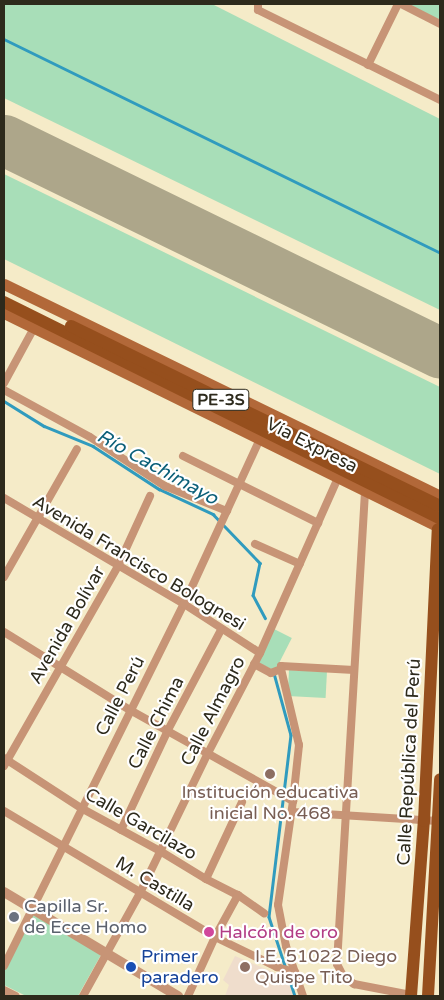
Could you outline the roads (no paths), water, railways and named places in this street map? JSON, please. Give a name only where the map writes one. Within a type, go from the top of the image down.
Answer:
[{"type":"main road","name":"Vía Expresa","points":[[4,284],[180,370],[439,515]]},
{"type":"main road","name":"Vía Expresa","points":[[4,293],[78,334],[439,515]]},
{"type":"main road","name":"Vía Expresa","points":[[4,302],[78,334]]},
{"type":"main road","name":"Vía Expresa","points":[[4,313],[365,492],[439,515]]},
{"type":"main road","points":[[78,334],[112,337]]},
{"type":"main road","points":[[78,334],[100,360]]},
{"type":"main road","points":[[180,370],[198,394]]},
{"type":"main road","points":[[166,393],[198,394]]},
{"type":"main road","name":"Calle República del Perú","points":[[428,996],[431,886],[424,821],[439,515]]},
{"type":"main road","name":"Calle República del Perú","points":[[411,996],[431,886],[438,822],[440,778]]},
{"type":"street","points":[[368,65],[399,4],[440,24]]},
{"type":"street","points":[[257,5],[258,10],[440,100]]},
{"type":"street","points":[[4,383],[34,328]]},
{"type":"street","points":[[4,390],[90,437],[165,486],[225,514]]},
{"type":"street","name":"Calle Perú","points":[[4,966],[31,908],[184,604],[260,439]]},
{"type":"street","points":[[4,576],[39,519],[77,449]]},
{"type":"street","points":[[183,456],[318,523]]},
{"type":"street","name":"Calle Almagro","points":[[83,996],[108,954],[140,893],[206,755],[260,653],[338,478]]},
{"type":"street","points":[[365,492],[338,970],[354,984],[411,996]]},
{"type":"street","name":"Avenida Bolívar","points":[[5,761],[118,566],[150,496]]},
{"type":"street","name":"Avenida Francisco Bolognesi","points":[[4,498],[184,604],[221,630],[260,653]]},
{"type":"street","points":[[255,544],[300,564]]},
{"type":"street","name":"Calle Chima","points":[[121,830],[168,730],[221,630]]},
{"type":"street","points":[[4,632],[130,710],[168,730],[206,755],[291,800]]},
{"type":"street","points":[[254,664],[276,671]]},
{"type":"street","points":[[276,671],[281,666],[354,670]]},
{"type":"street","points":[[276,671],[299,745],[291,800],[292,812],[278,905],[290,971],[303,996]]},
{"type":"street","name":"Calle Garcilazo","points":[[5,761],[81,808],[160,851],[206,879],[238,895],[264,913]]},
{"type":"street","points":[[206,879],[242,802]]},
{"type":"street","name":"M. Castilla","points":[[4,811],[215,937],[290,971]]},
{"type":"street","points":[[292,812],[438,822]]},
{"type":"street","points":[[4,892],[178,996]]},
{"type":"street","points":[[188,996],[215,937],[238,895]]},
{"type":"street","points":[[4,990],[16,996]]},
{"type":"waterway","points":[[4,39],[440,253]]},
{"type":"waterway","name":"Río Cachimayo","points":[[4,401],[44,426],[93,446],[159,489],[213,514],[260,563],[253,595],[265,618]]},
{"type":"waterway","name":"Río Cachimayo","points":[[274,673],[291,735],[269,917],[295,996]]},
{"type":"place","name":"Institución educativa inicial No. 468","points":[[270,774]]},
{"type":"place","name":"Capilla Sr. de Ecce Homo","points":[[14,917]]},
{"type":"place","name":"Halcón de oro","points":[[209,932]]},
{"type":"place","name":"Primer paradero","points":[[131,967]]},
{"type":"place","name":"I.E. 51022 Diego Quispe Tito","points":[[245,967]]}]
